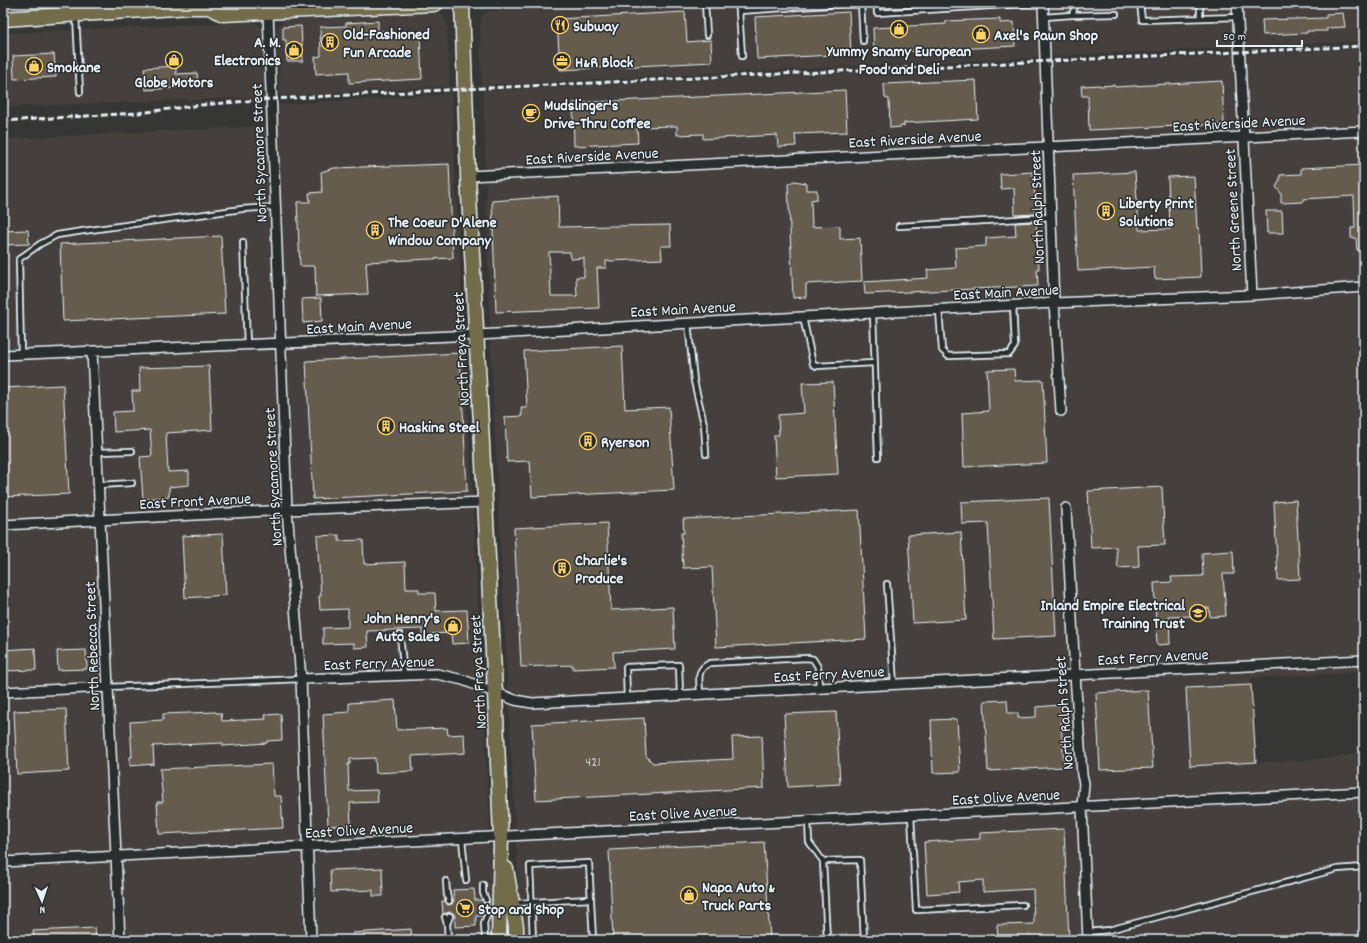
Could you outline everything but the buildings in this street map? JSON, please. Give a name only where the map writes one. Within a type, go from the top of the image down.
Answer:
[{"type":"main road","points":[[3,19],[82,11],[212,5],[223,14],[436,3]]},
{"type":"main road","name":"North Freya Street","points":[[462,3],[468,176],[495,692],[501,837],[499,940]]},
{"type":"main road","name":"North Freya Street","points":[[501,837],[512,903],[516,940]]},
{"type":"street","name":"North Ralph Street","points":[[1043,3],[1054,303],[1061,410]]},
{"type":"street","name":"North Greene Street","points":[[1237,3],[1252,295]]},
{"type":"street","name":"North Sycamore Street","points":[[268,12],[287,510],[301,679],[312,940]]},
{"type":"street","name":"East Riverside Avenue","points":[[468,176],[1364,131]]},
{"type":"street","name":"East Main Avenue","points":[[3,355],[281,344],[1013,305],[1252,295],[1364,287]]},
{"type":"street","name":"North Rebecca Street","points":[[92,351],[120,940]]},
{"type":"street","name":"East Front Avenue","points":[[3,525],[287,510],[485,502]]},
{"type":"street","name":"North Ralph Street","points":[[1066,508],[1075,675],[1082,775],[1084,784],[1082,807],[1087,936]]},
{"type":"street","name":"East Ferry Avenue","points":[[301,679],[423,674],[450,676],[520,702],[532,703],[1364,660]]},
{"type":"street","points":[[3,692],[108,687]]},
{"type":"street","name":"East Olive Avenue","points":[[3,862],[1364,792]]},
{"type":"lane","points":[[705,3],[707,35]]},
{"type":"lane","points":[[738,3],[742,56]]},
{"type":"lane","points":[[739,11],[860,3],[864,41]]},
{"type":"lane","points":[[877,3],[877,13],[1037,3]]},
{"type":"lane","points":[[1072,15],[1076,3]]},
{"type":"lane","points":[[1140,3],[1142,20],[1238,17]]},
{"type":"lane","points":[[1200,3],[1200,18]]},
{"type":"lane","points":[[80,92],[82,11]]},
{"type":"lane","points":[[1044,17],[1116,14]]},
{"type":"lane","points":[[21,354],[19,259],[40,244],[57,235],[242,210],[275,207]]},
{"type":"lane","points":[[899,226],[1051,216]]},
{"type":"lane","points":[[243,242],[247,345]]},
{"type":"lane","points":[[939,310],[942,350],[948,356],[1009,354],[1015,346],[1013,305]]},
{"type":"lane","points":[[872,313],[878,457]]},
{"type":"lane","points":[[803,317],[813,364],[816,366],[874,363]]},
{"type":"lane","points":[[688,323],[694,381],[704,424],[706,454]]},
{"type":"lane","points":[[98,452],[132,451]]},
{"type":"lane","points":[[99,485],[132,483]]},
{"type":"lane","points":[[887,584],[894,684]]},
{"type":"lane","points":[[400,635],[404,675]]},
{"type":"lane","points":[[700,695],[700,670],[703,666],[710,663],[813,659],[818,667],[819,688]]},
{"type":"lane","points":[[627,698],[626,667],[679,664],[680,696]]},
{"type":"lane","points":[[108,687],[301,679]]},
{"type":"lane","points":[[911,816],[916,910],[1023,905]]},
{"type":"lane","points":[[808,821],[809,842],[823,862],[827,940]]},
{"type":"lane","points":[[462,839],[466,880]]},
{"type":"lane","points":[[823,862],[860,860],[864,940]]},
{"type":"lane","points":[[533,940],[530,866],[589,863],[593,940]]},
{"type":"lane","points":[[1087,936],[1337,869],[1364,867]]},
{"type":"lane","points":[[446,881],[447,901]]},
{"type":"lane","points":[[483,885],[483,900]]},
{"type":"lane","points":[[512,903],[591,899]]},
{"type":"lane","points":[[481,916],[484,923]]},
{"type":"lane","points":[[485,940],[484,923],[486,916]]},
{"type":"lane","points":[[448,917],[448,940]]},
{"type":"shaded area","points":[[646,3],[1364,3],[1364,41],[482,85],[480,29],[483,15],[489,11]]},
{"type":"shaded area","points":[[437,13],[442,15],[447,25],[450,86],[280,96],[277,30],[278,26],[286,20]]},
{"type":"shaded area","points":[[251,22],[260,26],[262,31],[265,97],[3,107],[3,33]]},
{"type":"shaded area","points":[[1364,49],[1364,672],[1251,678],[1257,763],[1330,758],[1349,755],[1364,750],[1364,940],[522,940],[491,358],[483,91]]},
{"type":"shaded area","points":[[451,94],[489,811],[493,940],[3,940],[3,139],[266,126],[265,105]]},
{"type":"railway","points":[[3,121],[138,113],[201,105],[271,99],[1364,46]]},
{"type":"place","name":"Subway","points":[[560,25]]},
{"type":"place","name":"Yummy Snamy European Food and Deli","points":[[899,29]]},
{"type":"place","name":"Axel's Pawn Shop","points":[[981,34]]},
{"type":"place","name":"Old-Fashioned Fun Arcade","points":[[330,42]]},
{"type":"place","name":"A. M. Electronics","points":[[294,50]]},
{"type":"place","name":"Globe Motors","points":[[174,60]]},
{"type":"place","name":"H&R Block","points":[[562,61]]},
{"type":"place","name":"Smokane","points":[[34,66]]},
{"type":"place","name":"Mudslinger's Drive-Thru Coffee","points":[[531,113]]},
{"type":"place","name":"Liberty Print Solutions","points":[[1106,211]]},
{"type":"place","name":"The Coeur D'Alene Window Company","points":[[375,230]]},
{"type":"place","name":"Haskins Steel","points":[[386,426]]},
{"type":"place","name":"Ryerson","points":[[588,441]]},
{"type":"place","name":"Charlie's Produce","points":[[562,568]]},
{"type":"place","name":"Inland Empire Electrical Training Trust","points":[[1198,613]]},
{"type":"place","name":"John Henry's Auto Sales","points":[[453,626]]},
{"type":"place","name":"Napa Auto & Truck Parts","points":[[689,895]]},
{"type":"place","name":"Stop and Shop","points":[[465,908]]}]
